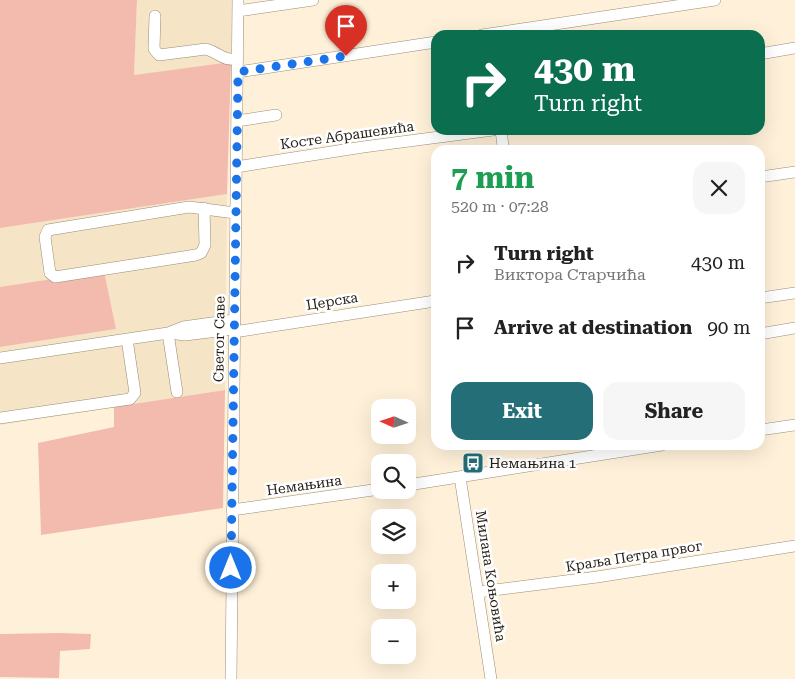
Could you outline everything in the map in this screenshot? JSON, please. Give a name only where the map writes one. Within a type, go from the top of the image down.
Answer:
[{"type":"street","points":[[238,6],[313,0]]},
{"type":"street","points":[[515,30],[715,0]]},
{"type":"street","name":"Светог Саве","points":[[231,679],[238,6]]},
{"type":"street","points":[[155,16],[154,48],[159,55],[206,49],[211,50],[224,59],[238,59]]},
{"type":"street","points":[[238,72],[431,43]]},
{"type":"street","points":[[765,53],[795,48]]},
{"type":"street","points":[[237,121],[276,115]]},
{"type":"street","name":"Косте Абрашевића","points":[[236,167],[455,135]]},
{"type":"street","points":[[765,176],[795,172]]},
{"type":"street","points":[[204,208],[204,245],[201,253],[55,277],[50,273],[45,237],[48,230],[182,208],[204,208],[236,213]]},
{"type":"street","points":[[765,297],[795,293]]},
{"type":"street","name":"Церска","points":[[0,358],[168,333],[185,335],[431,301]]},
{"type":"street","points":[[765,333],[795,328]]},
{"type":"street","points":[[168,333],[177,392]]},
{"type":"street","points":[[0,418],[130,399],[135,393],[127,339]]},
{"type":"street","points":[[765,429],[795,425]]},
{"type":"street","points":[[416,484],[630,450]]},
{"type":"street","name":"Милана Коњовића","points":[[460,477],[491,679]]},
{"type":"street","name":"Немањина","points":[[232,510],[371,490]]},
{"type":"street","name":"Краља Петра првог","points":[[478,592],[597,577],[795,546]]},
{"type":"shaded area","points":[[0,0],[137,0],[134,75],[231,62],[227,194],[0,228]]},
{"type":"shaded area","points":[[137,0],[232,0],[231,62],[134,75]]},
{"type":"shaded area","points":[[227,194],[225,390],[0,425],[0,347],[116,329],[104,271],[0,287],[0,228]]},
{"type":"shaded area","points":[[104,271],[116,329],[0,347],[0,287]]},
{"type":"shaded area","points":[[225,390],[223,508],[41,535],[38,443],[114,427],[114,407]]},
{"type":"shaded area","points":[[0,634],[91,634],[90,649],[60,651],[59,678],[0,677]]},
{"type":"place","name":"Немањина 1","points":[[473,463]]},
{"type":"route","points":[[231,568],[238,72],[346,56]]}]
